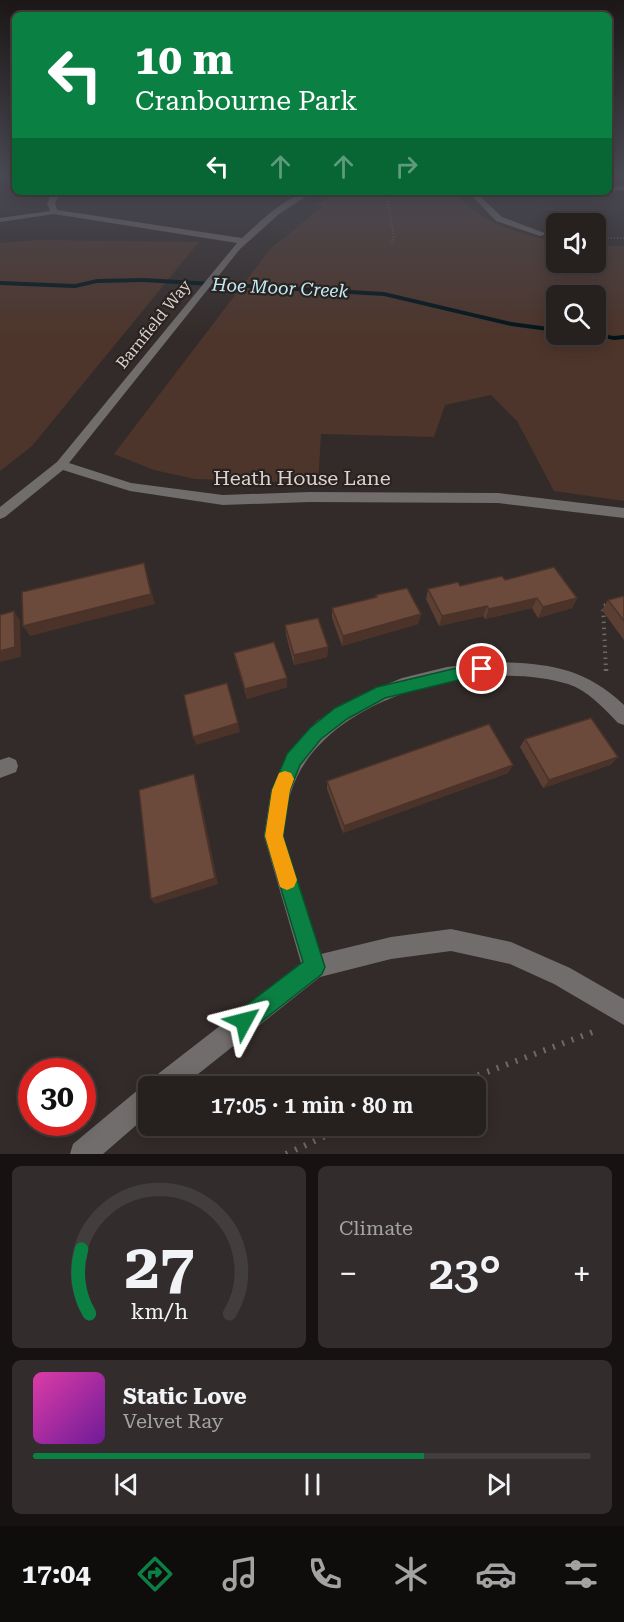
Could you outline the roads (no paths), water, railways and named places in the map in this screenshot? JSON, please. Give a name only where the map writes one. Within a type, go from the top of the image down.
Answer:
[{"type":"street","points":[[152,229],[240,244]]},
{"type":"street","name":"Barnfield Way","points":[[61,465],[240,244],[257,229]]},
{"type":"street","points":[[528,229],[543,234]]},
{"type":"street","points":[[0,514],[61,465]]},
{"type":"street","name":"Heath House Lane","points":[[61,465],[130,487],[224,500],[310,497],[498,498],[624,513]]},
{"type":"street","points":[[314,967],[274,836],[281,790],[285,779],[293,759],[315,733],[341,713],[382,692],[482,669],[532,670],[570,677],[607,700],[624,717]]},
{"type":"street","points":[[176,1076],[314,967],[391,948],[451,940],[511,953],[562,976],[624,1013]]},
{"type":"street","points":[[83,1154],[138,1107]]},
{"type":"waterway","name":"Hoe Moor Creek","points":[[0,283],[75,286],[97,281],[143,280],[384,294],[511,324],[546,329]]},
{"type":"waterway","name":"Hoe Moor Creek","points":[[606,337],[624,337]]}]
